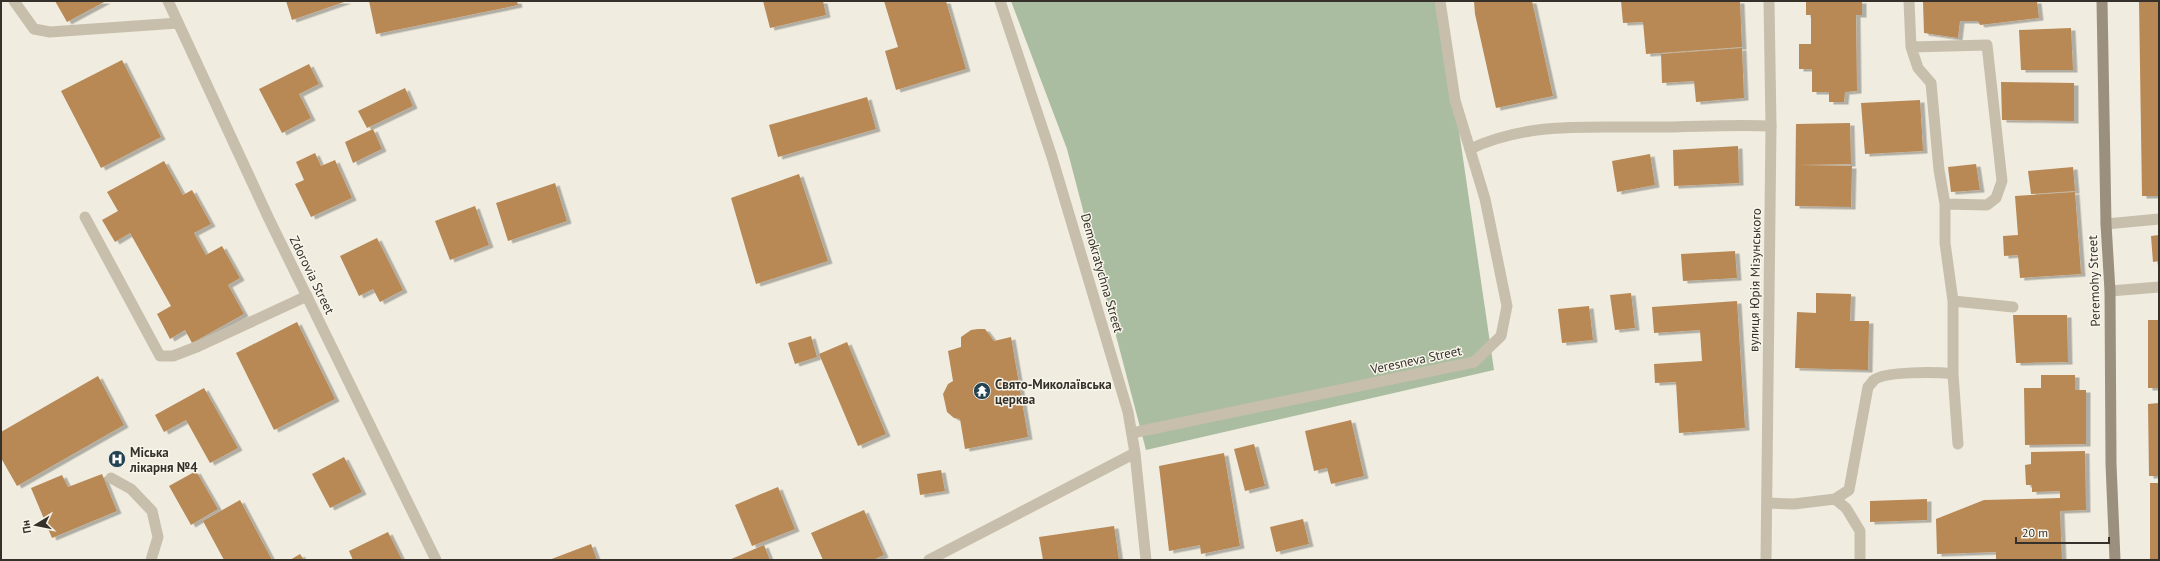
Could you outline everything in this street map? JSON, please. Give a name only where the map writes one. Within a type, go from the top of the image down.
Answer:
[{"type":"main road","name":"Peremohy Street","points":[[2102,1],[2106,224],[2110,291],[2111,464],[2115,560]]},
{"type":"street","points":[[14,1],[34,29],[50,32],[178,22]]},
{"type":"street","name":"Zdorovia Street","points":[[168,1],[307,296],[436,560]]},
{"type":"street","name":"Demokratychna Street","points":[[1000,1],[1072,220],[1132,433],[1146,560]]},
{"type":"street","name":"Veresneva Street","points":[[1132,433],[1474,362],[1501,336],[1507,306],[1485,199],[1455,100],[1440,1]]},
{"type":"street","name":"вулиця Юрія Мізунського","points":[[1766,560],[1771,126],[1769,1]]},
{"type":"street","points":[[1909,1],[1911,47],[1918,68],[1931,83],[1939,170],[1945,204],[1945,243],[1953,301],[1953,374],[1958,444]]},
{"type":"street","points":[[1911,47],[1987,45],[2002,181],[1996,198],[1987,205],[1945,204]]},
{"type":"street","points":[[1470,149],[1493,138],[1518,132],[1581,126],[1656,128],[1733,124],[1771,126]]},
{"type":"street","points":[[84,217],[160,356],[174,356],[200,346],[307,296]]},
{"type":"street","points":[[2106,224],[2159,219]]},
{"type":"street","points":[[2110,291],[2159,287]]},
{"type":"street","points":[[1953,301],[2013,307]]},
{"type":"street","points":[[1767,503],[1794,504],[1835,499],[1848,490],[1868,387],[1875,379],[1933,372],[1953,374]]},
{"type":"street","points":[[929,560],[1135,452]]},
{"type":"street","points":[[111,478],[131,488],[152,511],[158,538],[151,560]]},
{"type":"street","points":[[1835,499],[1846,508],[1860,531],[1860,560]]},
{"type":"green space","points":[[1011,1],[1440,1],[1494,370],[1146,450],[1067,149]]},
{"type":"building","points":[[55,1],[106,1],[67,22]]},
{"type":"building","points":[[286,1],[347,1],[292,20]]},
{"type":"building","points":[[369,1],[517,1],[518,5],[376,34]]},
{"type":"building","points":[[763,1],[823,1],[826,15],[770,28]]},
{"type":"building","points":[[884,1],[946,1],[966,69],[896,90],[885,51],[898,47]]},
{"type":"building","points":[[1474,1],[1532,1],[1553,96],[1496,108],[1475,14]]},
{"type":"building","points":[[1621,1],[1740,1],[1742,47],[1646,54],[1643,22],[1623,23]]},
{"type":"building","points":[[1806,1],[1862,1],[1862,15],[1856,15],[1857,91],[1845,92],[1844,102],[1829,102],[1829,92],[1812,92],[1812,69],[1799,69],[1799,44],[1811,44],[1811,15],[1806,15]]},
{"type":"building","points":[[1923,1],[2037,1],[2039,18],[1980,25],[1978,21],[1960,21],[1958,38],[1924,33]]},
{"type":"building","points":[[2139,1],[2159,1],[2159,196],[2142,196]]},
{"type":"building","points":[[2071,28],[2073,70],[2021,70],[2019,30]]},
{"type":"building","points":[[1742,48],[1744,98],[1696,102],[1694,81],[1662,83],[1661,54]]},
{"type":"building","points":[[122,60],[161,137],[101,168],[61,91]]},
{"type":"building","points":[[309,64],[319,84],[299,94],[311,118],[282,133],[259,89]]},
{"type":"building","points":[[2001,82],[2074,83],[2074,121],[2002,120]]},
{"type":"building","points":[[405,88],[413,106],[367,128],[358,111]]},
{"type":"building","points":[[867,97],[876,129],[778,157],[769,125]]},
{"type":"building","points":[[1920,100],[1923,151],[1865,154],[1861,103]]},
{"type":"building","points":[[1850,123],[1851,164],[1798,165],[1852,166],[1851,207],[1795,206],[1796,124]]},
{"type":"building","points":[[373,129],[382,149],[353,163],[345,142]]},
{"type":"building","points":[[1738,146],[1739,183],[1674,186],[1673,150]]},
{"type":"building","points":[[315,153],[321,166],[335,160],[352,198],[311,217],[295,184],[304,180],[296,162]]},
{"type":"building","points":[[1650,154],[1655,185],[1617,192],[1612,161]]},
{"type":"building","points":[[164,161],[183,195],[192,190],[211,224],[194,233],[206,255],[222,246],[240,278],[228,285],[244,314],[192,343],[185,330],[170,339],[157,314],[171,306],[130,233],[115,242],[102,220],[118,211],[107,192]]},
{"type":"building","points":[[1976,164],[1980,190],[1951,192],[1948,167]]},
{"type":"building","points":[[2073,167],[2075,191],[2031,194],[2028,171]]},
{"type":"building","points":[[799,174],[828,261],[756,284],[731,198]]},
{"type":"building","points":[[555,183],[567,221],[508,241],[496,203]]},
{"type":"building","points":[[2075,192],[2081,274],[2020,278],[2018,255],[2004,256],[2003,236],[2018,235],[2015,196]]},
{"type":"building","points":[[475,206],[489,245],[450,260],[435,221]]},
{"type":"building","points":[[2159,235],[2159,261],[2153,262],[2151,236]]},
{"type":"building","points":[[377,238],[403,290],[380,302],[373,289],[359,296],[340,256]]},
{"type":"building","points":[[1735,251],[1737,278],[1683,281],[1681,254]]},
{"type":"building","points":[[1631,293],[1635,328],[1615,330],[1610,295]]},
{"type":"building","points":[[1816,293],[1851,294],[1850,321],[1869,321],[1868,370],[1795,368],[1797,312],[1816,313]]},
{"type":"building","points":[[1737,301],[1745,428],[1679,433],[1676,382],[1655,383],[1654,364],[1702,361],[1700,330],[1654,333],[1652,307]]},
{"type":"building","points":[[1589,306],[1593,340],[1562,343],[1558,309]]},
{"type":"building","points":[[2013,315],[2067,315],[2068,362],[2016,363]]},
{"type":"building","points":[[2148,320],[2159,320],[2159,388],[2148,388]]},
{"type":"building","points":[[297,322],[335,399],[274,430],[236,353]]},
{"type":"building","name":"Свято-Миколаївська церква","points":[[985,329],[994,341],[1011,337],[1028,437],[965,449],[960,419],[954,418],[947,412],[943,394],[948,384],[953,381],[948,351],[961,347],[961,337],[971,330]]},
{"type":"building","points":[[811,336],[817,357],[795,364],[788,343]]},
{"type":"building","points":[[847,342],[886,434],[858,446],[819,354]]},
{"type":"building","points":[[2041,375],[2075,375],[2075,390],[2086,390],[2086,444],[2025,445],[2024,388],[2041,388]]},
{"type":"building","points":[[98,376],[124,425],[17,486],[1,458],[1,432]]},
{"type":"building","points":[[204,388],[238,448],[210,463],[186,420],[164,432],[155,415]]},
{"type":"building","points":[[2159,403],[2159,476],[2149,476],[2148,404]]},
{"type":"building","points":[[1351,420],[1364,476],[1331,484],[1327,468],[1314,471],[1305,431]]},
{"type":"building","points":[[1254,444],[1265,486],[1245,491],[1234,449]]},
{"type":"building","points":[[2085,451],[2086,510],[2060,511],[2062,560],[1996,560],[1996,552],[1937,554],[1936,519],[1984,500],[2060,498],[2060,491],[2032,492],[2032,485],[2026,485],[2025,465],[2031,464],[2031,452]]},
{"type":"building","points":[[1224,453],[1240,546],[1201,554],[1200,545],[1169,551],[1159,466]]},
{"type":"building","points":[[344,457],[362,492],[330,508],[312,474]]},
{"type":"building","points":[[941,470],[945,491],[920,495],[917,474]]},
{"type":"building","points":[[196,471],[218,509],[191,525],[169,486]]},
{"type":"building","points":[[102,474],[117,511],[52,538],[31,488],[62,475],[68,487]]},
{"type":"building","points":[[2150,483],[2159,483],[2159,560],[2150,560]]},
{"type":"building","points":[[778,487],[795,529],[752,546],[735,505]]},
{"type":"building","points":[[1927,499],[1927,520],[1870,522],[1870,501]]},
{"type":"building","points":[[240,500],[272,560],[224,560],[203,521]]},
{"type":"building","points":[[864,510],[884,555],[873,560],[823,560],[811,533]]},
{"type":"building","points":[[1303,519],[1309,544],[1276,552],[1270,527]]},
{"type":"building","points":[[1114,526],[1119,560],[1043,560],[1039,537]]},
{"type":"building","points":[[388,532],[402,560],[353,560],[349,551]]},
{"type":"building","points":[[591,544],[597,560],[549,560]]},
{"type":"building","points":[[764,545],[770,560],[729,560]]},
{"type":"building","points":[[300,554],[304,560],[290,560]]},
{"type":"place","name":"Свято-Миколаївська церква","points":[[982,391]]},
{"type":"place","name":"Міська лікарня №4","points":[[117,459]]}]
